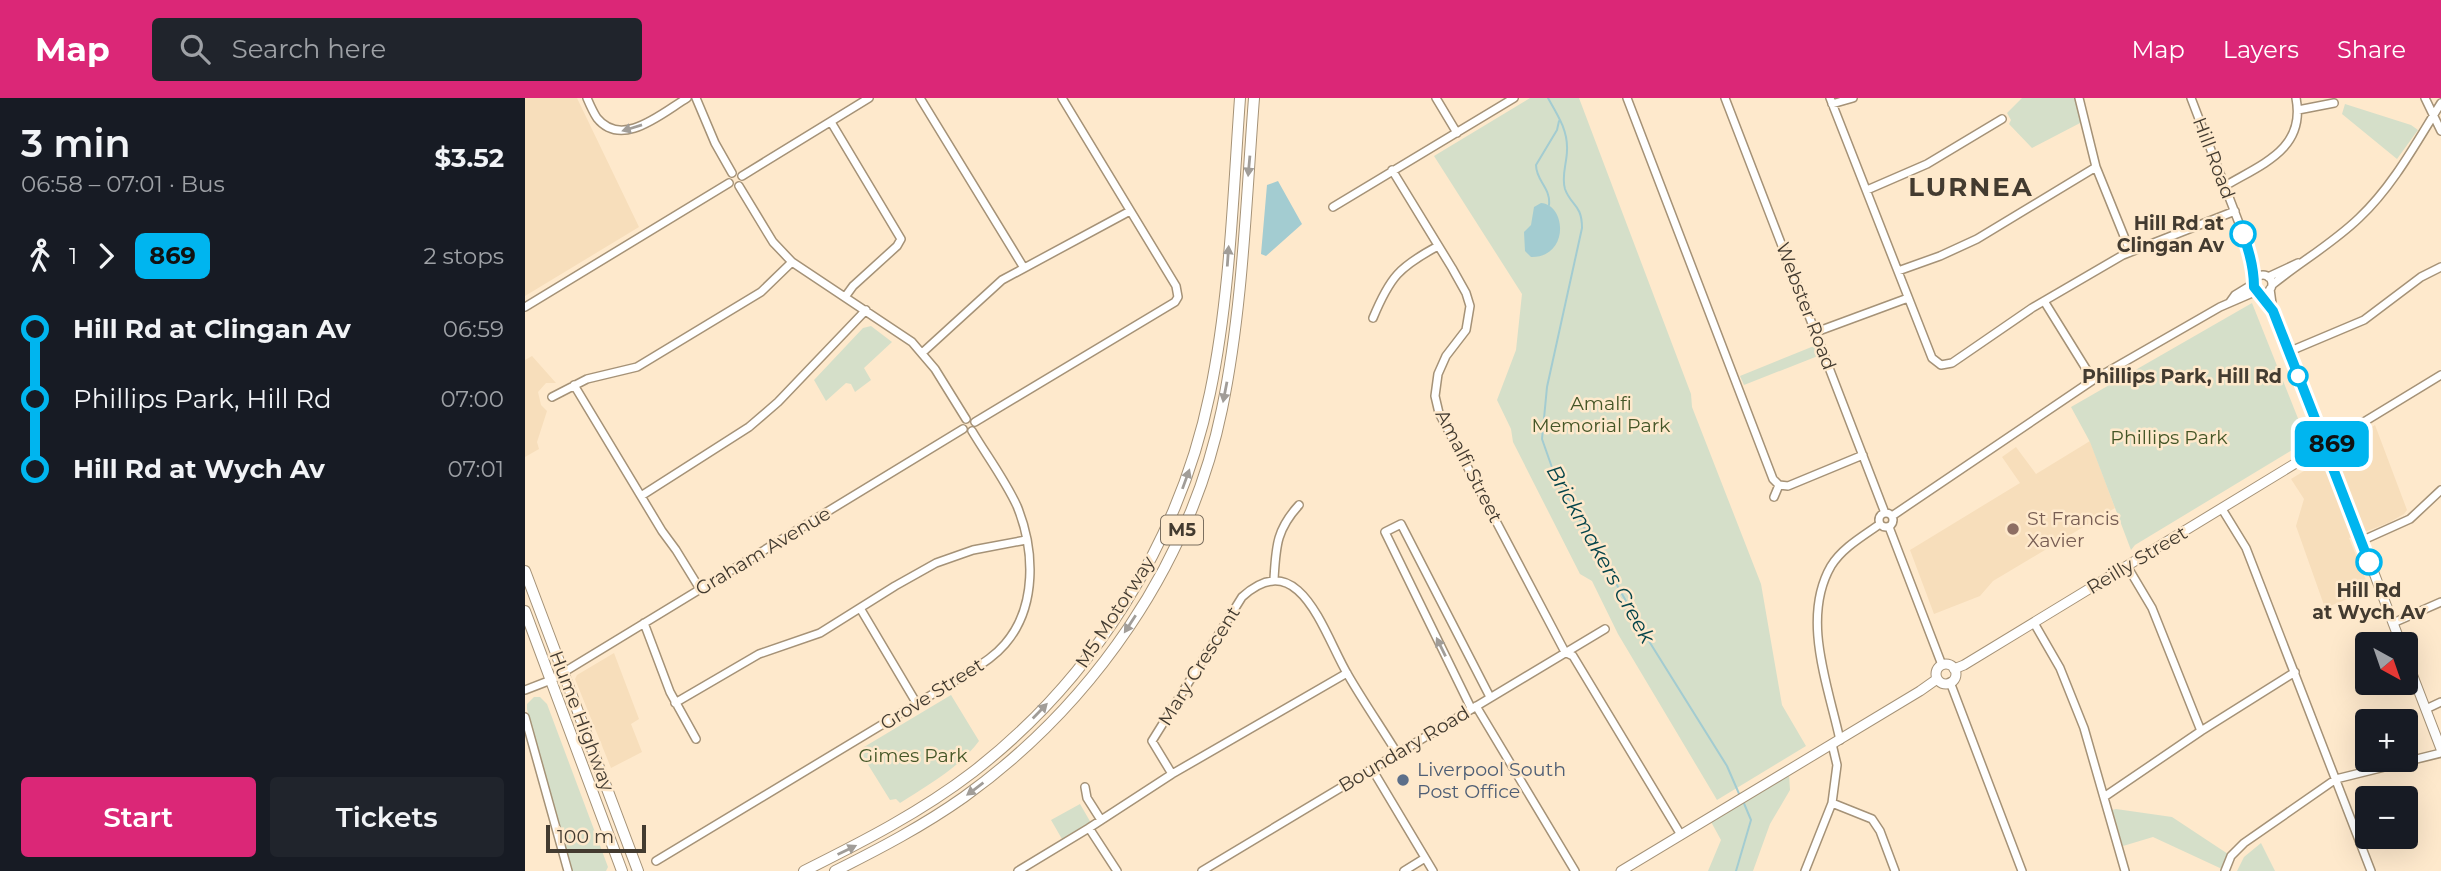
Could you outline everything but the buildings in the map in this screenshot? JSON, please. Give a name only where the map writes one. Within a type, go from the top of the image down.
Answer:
[{"type":"highway","name":"M5 Motorway","points":[[804,871],[858,844],[923,806],[1009,742],[1055,696],[1092,652],[1151,559],[1186,481],[1211,391],[1226,280],[1240,98]]},
{"type":"highway","name":"M5 Motorway","points":[[835,871],[937,816],[1024,749],[1056,718],[1105,660],[1157,581],[1202,480],[1222,411],[1235,337],[1254,98]]},
{"type":"highway","name":"Hume Highway","points":[[525,570],[638,871]]},
{"type":"highway","name":"Hume Highway","points":[[525,611],[622,871]]},
{"type":"main road","points":[[2327,440],[2331,449],[2323,451],[2396,632]]},
{"type":"main road","name":"Reilly Street","points":[[1954,669],[2323,451]]},
{"type":"main road","points":[[1949,664],[1954,669],[1955,675],[1950,682],[1943,683],[1937,679],[1937,669],[1942,665],[1949,664]]},
{"type":"main road","points":[[1621,871],[1937,679]]},
{"type":"main road","points":[[2419,691],[2441,751]]},
{"type":"street","points":[[587,98],[594,114],[604,125],[623,131],[643,124],[687,98]]},
{"type":"street","points":[[696,98],[715,143],[732,173]]},
{"type":"street","points":[[742,176],[869,98]]},
{"type":"street","points":[[920,98],[1024,268]]},
{"type":"street","points":[[975,422],[1174,302],[1178,297],[1176,286],[1062,98]]},
{"type":"street","points":[[1436,98],[1457,132]]},
{"type":"street","points":[[1333,207],[1514,98]]},
{"type":"street","points":[[1627,98],[1772,477],[1779,485],[1787,486],[1863,455]]},
{"type":"street","name":"Webster Road","points":[[1725,98],[1863,455],[1889,515]]},
{"type":"street","points":[[1853,98],[1831,101],[1932,358],[1939,365],[1951,363],[2043,301],[2130,251],[2235,211]]},
{"type":"street","points":[[2079,98],[2096,167],[2130,251]]},
{"type":"street","name":"Hill Road","points":[[2191,98],[2288,352],[2327,440]]},
{"type":"street","points":[[2225,186],[2284,149],[2294,132],[2298,110],[2296,98]]},
{"type":"street","points":[[2425,98],[2441,131]]},
{"type":"street","points":[[2298,110],[2334,103]]},
{"type":"street","points":[[1880,524],[1880,517],[1889,515],[2093,380],[2230,302],[2239,301],[2333,240],[2373,204],[2441,103]]},
{"type":"street","points":[[1867,190],[1927,164],[2002,119]]},
{"type":"street","points":[[831,121],[901,239],[845,297]]},
{"type":"street","points":[[1898,271],[1977,239],[2096,167]]},
{"type":"street","name":"Amalfi Street","points":[[1392,170],[1466,293],[1470,314],[1464,335],[1446,356],[1440,368],[1436,388],[1438,410],[1565,652],[1573,656],[1681,835]]},
{"type":"street","points":[[732,173],[742,176]]},
{"type":"street","points":[[732,173],[728,179],[730,183],[739,186]]},
{"type":"street","points":[[739,186],[742,176]]},
{"type":"street","points":[[525,307],[730,183]]},
{"type":"street","points":[[739,186],[773,242],[792,262],[902,334],[922,353],[966,419]]},
{"type":"street","points":[[922,353],[1002,280],[1131,211]]},
{"type":"street","points":[[1373,318],[1394,277],[1413,260],[1438,246]]},
{"type":"street","points":[[552,397],[573,385],[637,366],[761,292],[792,262]]},
{"type":"street","points":[[2288,352],[2364,320],[2421,277],[2441,267]]},
{"type":"street","points":[[1816,332],[1908,298]]},
{"type":"street","points":[[2043,301],[2093,380]]},
{"type":"street","points":[[641,496],[749,427],[778,402],[866,310]]},
{"type":"street","points":[[2327,440],[2441,375]]},
{"type":"street","points":[[573,385],[661,531],[700,589]]},
{"type":"street","points":[[970,418],[975,422],[972,432],[963,429],[962,422],[966,419],[970,418]]},
{"type":"street","name":"Graham Avenue","points":[[525,690],[551,680],[963,429]]},
{"type":"street","name":"Grove Street","points":[[656,861],[988,660],[1014,632],[1025,608],[1030,583],[1026,540],[1017,506],[972,432]]},
{"type":"street","points":[[1775,497],[1779,485]]},
{"type":"street","points":[[2361,541],[2410,519],[2441,491]]},
{"type":"street","points":[[1299,505],[1288,516],[1276,544],[1274,579],[1296,588],[1308,599],[1347,673],[1397,753]]},
{"type":"street","points":[[2222,509],[2246,548],[2371,871]]},
{"type":"street","points":[[1889,515],[1893,523],[1889,527]]},
{"type":"street","points":[[1490,697],[1401,524],[1385,532],[1473,707],[1575,871]]},
{"type":"street","points":[[1880,524],[1889,527]]},
{"type":"street","points":[[1805,871],[1832,803],[1837,765],[1836,742],[1816,632],[1817,603],[1832,565],[1853,543],[1880,524]]},
{"type":"street","points":[[1889,527],[1942,665]]},
{"type":"street","points":[[675,703],[759,654],[820,633],[936,564],[973,551],[1026,540]]},
{"type":"street","points":[[2127,566],[2153,608],[2201,731]]},
{"type":"street","name":"Mary Crescent","points":[[1172,774],[1152,741],[1242,597],[1255,586],[1274,579]]},
{"type":"street","points":[[2393,623],[2441,602]]},
{"type":"street","points":[[860,608],[918,704]]},
{"type":"street","points":[[645,623],[675,703],[696,739]]},
{"type":"street","points":[[2034,623],[2060,668],[2084,728],[2126,871]]},
{"type":"street","name":"Boundary Road","points":[[1202,871],[1605,629]]},
{"type":"street","points":[[2105,796],[2295,672]]},
{"type":"street","points":[[1018,871],[1172,774],[1347,673]]},
{"type":"street","points":[[1950,682],[2022,871]]},
{"type":"street","points":[[2426,709],[2441,702]]},
{"type":"street","points":[[525,717],[568,871]]},
{"type":"street","points":[[2225,871],[2231,856],[2244,843],[2336,779],[2441,751]]},
{"type":"street","points":[[1372,769],[1433,871]]},
{"type":"street","points":[[1085,787],[1087,798],[1101,820]]},
{"type":"street","points":[[1832,803],[1872,819],[1881,831],[1895,871]]},
{"type":"street","points":[[1089,828],[1117,871]]},
{"type":"street","points":[[1403,871],[1425,858]]},
{"type":"shaded area","points":[[525,98],[577,98],[639,227],[525,296]]},
{"type":"shaded area","points":[[532,356],[556,383],[546,383],[538,392],[541,405],[547,411],[537,442],[539,449],[525,457],[525,360]]},
{"type":"shaded area","points":[[2375,425],[2407,510],[2388,523],[2349,538],[2370,590],[2325,608],[2296,526],[2304,499],[2291,479],[2317,463],[2339,455],[2337,451]]},
{"type":"shaded area","name":"St Francis Xavier","points":[[2090,441],[2115,508],[1993,581],[1980,596],[1934,614],[1910,550],[2020,483],[2002,457],[2016,447],[2036,474]]},
{"type":"shaded area","points":[[614,653],[639,719],[631,724],[642,752],[611,768],[575,679],[577,675]]},
{"type":"green space","name":"Amalfi Memorial Park","points":[[1530,98],[1579,98],[1691,394],[1692,407],[1761,584],[1782,705],[1806,746],[1717,800],[1618,634],[1592,581],[1580,574],[1513,442],[1511,429],[1497,400],[1516,350],[1522,294],[1434,156]]},
{"type":"green space","points":[[2022,98],[2077,98],[2082,122],[2032,148],[2009,124],[2011,120],[2007,113]]},
{"type":"green space","points":[[2345,104],[2411,125],[2418,130],[2397,159],[2342,114]]},
{"type":"green space","name":"Phillips Park","points":[[2252,303],[2307,441],[2135,545],[2131,550],[2090,442],[2071,407]]},
{"type":"green space","points":[[871,326],[892,342],[864,368],[871,380],[855,392],[851,384],[846,383],[826,401],[814,380],[863,328]]},
{"type":"green space","points":[[1819,344],[1823,354],[1744,385],[1740,376]]},
{"type":"green space","name":"Gimes Park","points":[[951,695],[979,741],[962,760],[932,783],[900,803],[896,799],[890,800],[859,750]]},
{"type":"green space","points":[[534,697],[540,697],[547,704],[608,867],[606,871],[572,871],[527,709],[527,704]]},
{"type":"green space","points":[[1789,774],[1790,790],[1770,824],[1753,871],[1708,871],[1721,840],[1710,820]]},
{"type":"green space","points":[[1080,804],[1091,823],[1062,839],[1051,820]]},
{"type":"green space","points":[[2112,810],[2172,817],[2228,854],[2222,869],[2153,837],[2123,846]]},
{"type":"green space","points":[[2261,843],[2275,871],[2237,871],[2244,857]]},
{"type":"water","points":[[1278,181],[1302,224],[1266,256],[1261,254],[1267,185]]},
{"type":"water","points":[[1541,203],[1556,212],[1560,231],[1558,241],[1552,249],[1543,255],[1531,257],[1525,251],[1524,232],[1531,225],[1534,207]]},
{"type":"waterway","name":"Brickmakers Creek","points":[[1548,98],[1566,136],[1564,184],[1567,195],[1580,214],[1582,228],[1547,387],[1542,439],[1555,476],[1647,638],[1727,766],[1740,796]]},
{"type":"waterway","points":[[1549,205],[1548,194],[1538,176],[1536,165],[1557,130],[1559,121]]},
{"type":"waterway","name":"Brickmakers Creek","points":[[1736,871],[1751,820],[1743,801]]},
{"type":"bus line","name":"869","points":[[2243,234],[2252,257],[2254,287],[2273,311],[2323,439],[2332,444],[2327,453],[2369,562]]},
{"type":"place","name":"Hill Rd at Clingan Av","points":[[2243,234]]},
{"type":"place","name":"Phillips Park, Hill Rd","points":[[2298,376]]},
{"type":"place","name":"St Francis Xavier","points":[[2013,529]]},
{"type":"place","name":"Hill Rd at Wych Av","points":[[2369,562]]},
{"type":"place","name":"Liverpool South Post Office","points":[[1403,780]]},
{"type":"district","name":"LURNEA","points":[[1971,187]]}]
